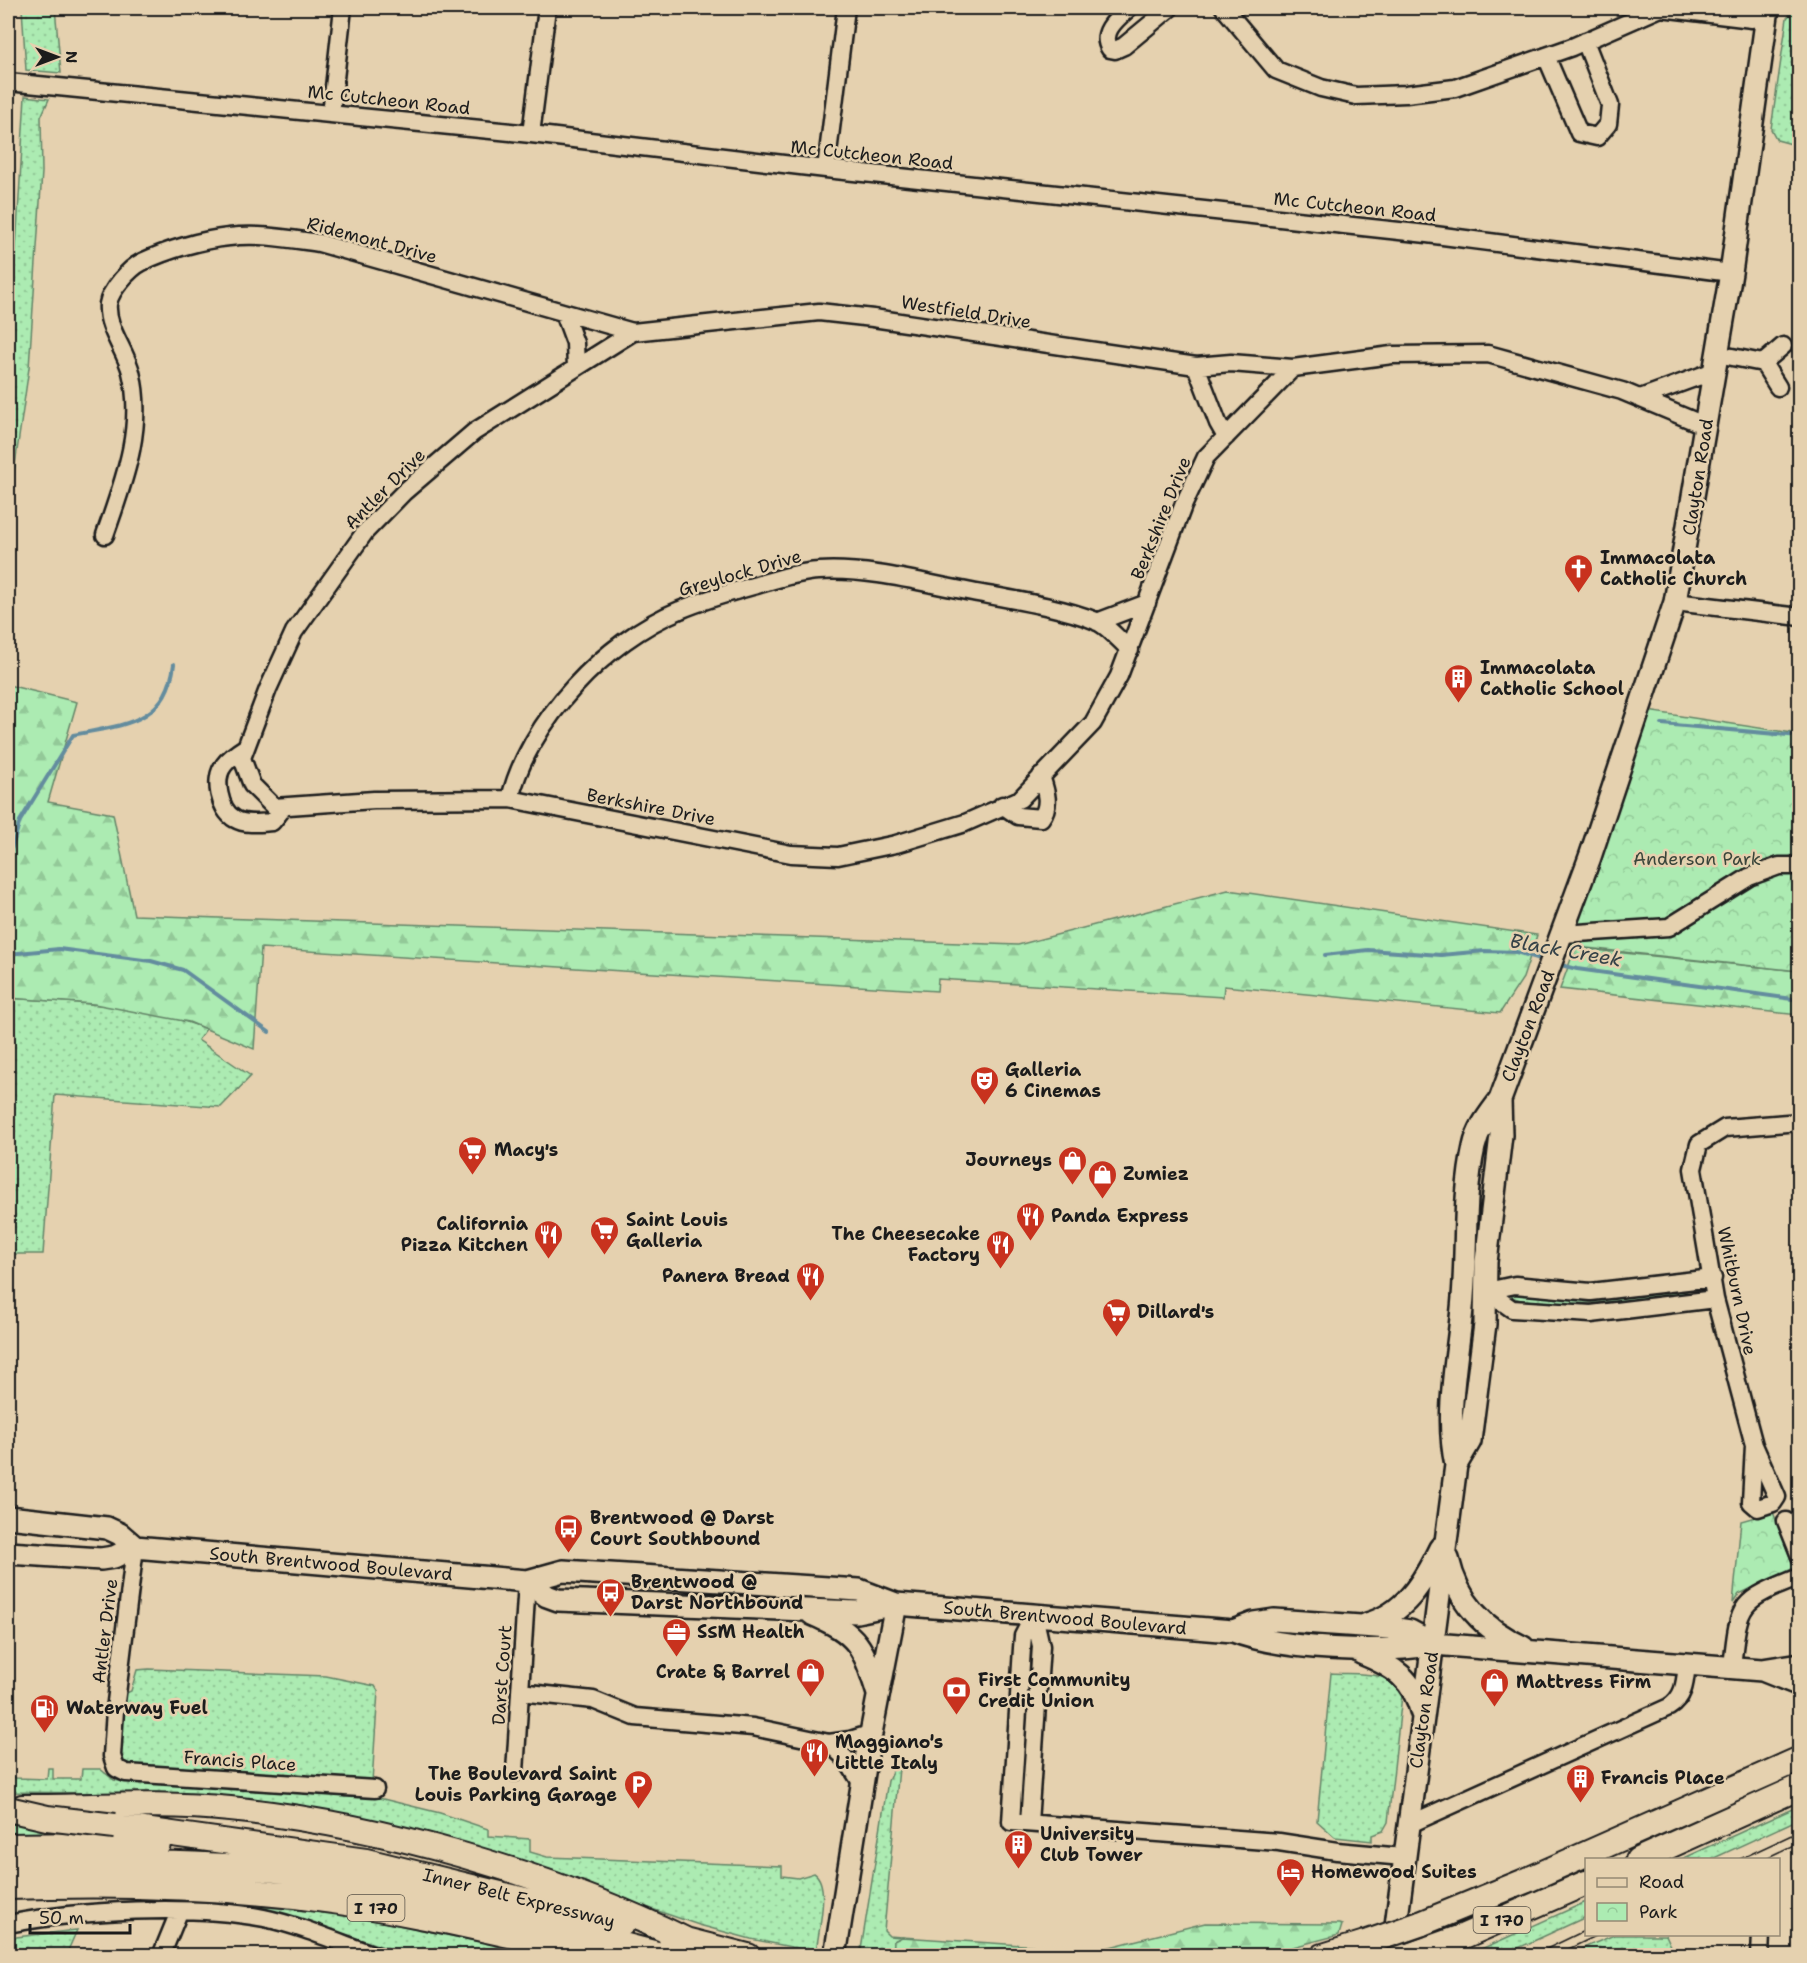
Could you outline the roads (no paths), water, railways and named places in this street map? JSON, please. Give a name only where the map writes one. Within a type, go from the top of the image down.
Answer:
[{"type":"highway","name":"I 170","points":[[1323,1956],[1420,1924],[1534,1878],[1800,1759]]},
{"type":"highway","points":[[1642,1858],[1800,1787]]},
{"type":"highway","points":[[8,1809],[183,1806],[250,1812],[329,1824],[424,1846],[539,1881],[616,1908],[686,1940]]},
{"type":"highway","points":[[8,1809],[58,1820],[289,1849]]},
{"type":"highway","points":[[8,1846],[154,1844],[289,1849]]},
{"type":"highway","name":"Inner Belt Expressway","points":[[289,1849],[408,1870],[748,1956]]},
{"type":"highway","points":[[8,1866],[180,1863],[314,1875],[407,1892],[665,1956]]},
{"type":"highway","points":[[8,1887],[83,1884],[147,1887]]},
{"type":"highway","name":"I 170","points":[[1412,1954],[1512,1916],[1585,1884]]},
{"type":"highway","points":[[8,1900],[147,1887]]},
{"type":"highway","name":"Inner Belt Expressway","points":[[147,1887],[238,1890],[336,1901],[602,1956]]},
{"type":"main road","name":"Clayton Road","points":[[1392,1956],[1456,1465],[1450,1438],[1463,1302],[1465,1215],[1474,1147],[1480,1125],[1500,1100],[1562,939],[1641,710],[1675,602],[1731,273],[1767,8]]},
{"type":"main road","name":"Clayton Road","points":[[1456,1465],[1470,1441],[1487,1291],[1488,1239],[1501,1135],[1500,1100]]},
{"type":"main road","name":"South Brentwood Boulevard","points":[[8,1517],[106,1528],[120,1534],[135,1547]]},
{"type":"main road","points":[[1358,1626],[1380,1621],[1400,1608],[1414,1594],[1446,1537]]},
{"type":"main road","points":[[1446,1537],[1452,1575],[1470,1610],[1499,1635],[1535,1652]]},
{"type":"main road","name":"South Brentwood Boulevard","points":[[8,1553],[101,1559],[114,1557],[135,1547],[527,1581],[563,1571],[859,1590],[896,1604],[1233,1631],[1274,1643],[1390,1649],[1434,1644],[1762,1670],[1800,1664]]},
{"type":"main road","name":"South Brentwood Boulevard","points":[[527,1581],[547,1596],[558,1600],[867,1612],[896,1604]]},
{"type":"main road","points":[[835,1956],[862,1784],[896,1604]]},
{"type":"main road","points":[[806,1611],[831,1622],[852,1636],[863,1650],[879,1696]]},
{"type":"main road","name":"South Brentwood Boulevard","points":[[1233,1631],[1254,1623],[1274,1620],[1410,1631],[1434,1644]]},
{"type":"main road","points":[[1346,1647],[1394,1668],[1406,1678],[1414,1689],[1423,1718]]},
{"type":"main road","name":"South Brentwood Boulevard","points":[[1762,1670],[1800,1685]]},
{"type":"street","points":[[331,114],[343,8]]},
{"type":"street","points":[[531,134],[547,8]]},
{"type":"street","points":[[826,170],[846,8]]},
{"type":"street","points":[[1129,8],[1112,24],[1107,35],[1110,49],[1115,50],[1124,46],[1170,8]]},
{"type":"street","points":[[1224,8],[1276,70],[1321,88],[1356,96],[1406,94],[1455,88],[1585,41],[1661,8],[1752,19],[1767,8]]},
{"type":"street","points":[[1546,56],[1579,133],[1597,136],[1608,124],[1610,105],[1585,41]]},
{"type":"street","name":"Mc Cutcheon Road","points":[[8,82],[531,134],[826,170],[1416,233],[1731,273]]},
{"type":"street","name":"Ridemont Drive","points":[[105,536],[126,471],[133,442],[135,412],[135,391],[130,369],[109,318],[108,301],[115,288],[140,263],[184,248],[229,237],[276,237],[319,243],[633,332]]},
{"type":"street","name":"Westfield Drive","points":[[633,332],[819,312],[1196,366],[1231,363],[1293,368]]},
{"type":"street","points":[[564,313],[575,343],[576,368]]},
{"type":"street","name":"Antler Drive","points":[[279,807],[252,785],[242,759],[268,688],[294,632],[365,532],[404,492],[474,432],[633,332]]},
{"type":"street","points":[[1640,398],[1716,362],[1763,363],[1783,346]]},
{"type":"street","points":[[1293,368],[1392,355],[1488,354],[1640,398],[1706,426]]},
{"type":"street","points":[[1763,363],[1778,387]]},
{"type":"street","points":[[1196,366],[1218,423],[1226,437]]},
{"type":"street","name":"Berkshire Drive","points":[[279,807],[374,800],[510,799],[792,854],[838,856],[896,844],[947,829],[1020,799],[1093,723],[1119,676],[1183,506],[1206,457],[1293,368]]},
{"type":"street","name":"Greylock Drive","points":[[510,799],[516,772],[532,740],[564,697],[603,660],[640,633],[678,610],[722,594],[818,571],[885,576],[1012,599],[1097,622],[1130,650]]},
{"type":"street","points":[[1675,602],[1800,617]]},
{"type":"street","name":"Berkshire Drive","points":[[1097,622],[1147,603]]},
{"type":"street","points":[[246,747],[236,752],[223,766],[219,782],[224,808],[235,819],[256,824],[272,822],[279,807]]},
{"type":"street","points":[[1002,805],[1018,816],[1041,818],[1047,811],[1047,796],[1041,776]]},
{"type":"street","points":[[1562,939],[1669,927],[1749,877],[1779,866],[1800,866]]},
{"type":"street","name":"Whitburn Drive","points":[[1754,1445],[1751,1502],[1758,1508],[1776,1501],[1768,1473],[1754,1445],[1715,1299],[1693,1169],[1699,1144],[1725,1128],[1800,1122]]},
{"type":"street","points":[[1487,1291],[1515,1285],[1591,1292],[1713,1278]]},
{"type":"street","points":[[1487,1291],[1512,1309],[1591,1314],[1715,1299]]},
{"type":"street","points":[[1786,1521],[1800,1556]]},
{"type":"street","name":"Antler Drive","points":[[112,1756],[120,1661],[135,1547]]},
{"type":"street","points":[[1732,1667],[1738,1619],[1746,1602],[1760,1593],[1800,1577]]},
{"type":"street","name":"Darst Court","points":[[515,1772],[527,1581]]},
{"type":"street","points":[[1034,1615],[1023,1636],[1011,1822],[1279,1842],[1337,1851],[1404,1857]]},
{"type":"street","points":[[1029,1823],[1041,1646],[1034,1615]]},
{"type":"street","points":[[1408,1825],[1669,1707],[1675,1703],[1683,1691],[1687,1664]]},
{"type":"street","points":[[520,1692],[593,1700],[635,1717],[753,1727],[830,1743],[872,1733]]},
{"type":"street","points":[[830,1743],[846,1759],[862,1784]]},
{"type":"street","name":"Francis Place","points":[[112,1756],[116,1768],[126,1773],[375,1789]]},
{"type":"street","points":[[8,1924],[92,1915],[179,1912],[232,1914],[265,1919],[377,1956]]},
{"type":"street","points":[[161,1956],[179,1912]]},
{"type":"street","points":[[1760,1956],[1761,1936]]},
{"type":"waterway","points":[[8,860],[20,821],[73,735],[125,724],[152,710],[162,699],[170,684],[174,664]]},
{"type":"waterway","points":[[1662,724],[1800,736]]},
{"type":"waterway","name":"Black Creek","points":[[8,954],[59,949],[151,961],[183,970],[269,1032]]},
{"type":"waterway","name":"Black Creek","points":[[1325,955],[1368,950],[1441,955],[1485,951],[1516,952],[1544,960]]},
{"type":"waterway","name":"Black Creek","points":[[1557,964],[1577,969],[1800,1000]]},
{"type":"tram line","points":[[1742,1858],[1800,1831]]},
{"type":"tram line","points":[[1766,1858],[1800,1842]]},
{"type":"tram line","points":[[1532,1956],[1585,1930]]},
{"type":"tram line","points":[[1554,1956],[1596,1936]]},
{"type":"place","name":"Immacolata Catholic Church","points":[[1579,594]]},
{"type":"place","name":"Immacolata Catholic School","points":[[1459,704]]},
{"type":"place","name":"Galleria 6 Cinemas","points":[[984,1106]]},
{"type":"place","name":"Macy's","points":[[473,1176]]},
{"type":"place","name":"Journeys","points":[[1073,1186]]},
{"type":"place","name":"Zumiez","points":[[1102,1200]]},
{"type":"place","name":"Panda Express","points":[[1030,1242]]},
{"type":"place","name":"Saint Louis Galleria","points":[[605,1256]]},
{"type":"place","name":"California Pizza Kitchen","points":[[549,1260]]},
{"type":"place","name":"The Cheesecake Factory","points":[[1001,1270]]},
{"type":"place","name":"Panera Bread","points":[[811,1302]]},
{"type":"place","name":"Dillard's","points":[[1116,1338]]},
{"type":"place","name":"Brentwood @ Darst Court Southbound","points":[[569,1554]]},
{"type":"place","name":"Brentwood @ Darst Northbound","points":[[610,1618]]},
{"type":"place","name":"SSM Health","points":[[676,1658]]},
{"type":"place","name":"Crate & Barrel","points":[[811,1698]]},
{"type":"place","name":"Mattress Firm","points":[[1495,1708]]},
{"type":"place","name":"First Community Credit Union","points":[[957,1716]]},
{"type":"place","name":"Waterway Fuel","points":[[45,1734]]},
{"type":"place","name":"Maggiano's Little Italy","points":[[814,1778]]},
{"type":"place","name":"Francis Place","points":[[1580,1804]]},
{"type":"place","name":"The Boulevard Saint Louis Parking Garage","points":[[638,1810]]},
{"type":"place","name":"University Club Tower","points":[[1019,1870]]},
{"type":"place","name":"Homewood Suites","points":[[1290,1898]]},
{"type":"park label","name":"Anderson Park","points":[[1697,859]]}]
